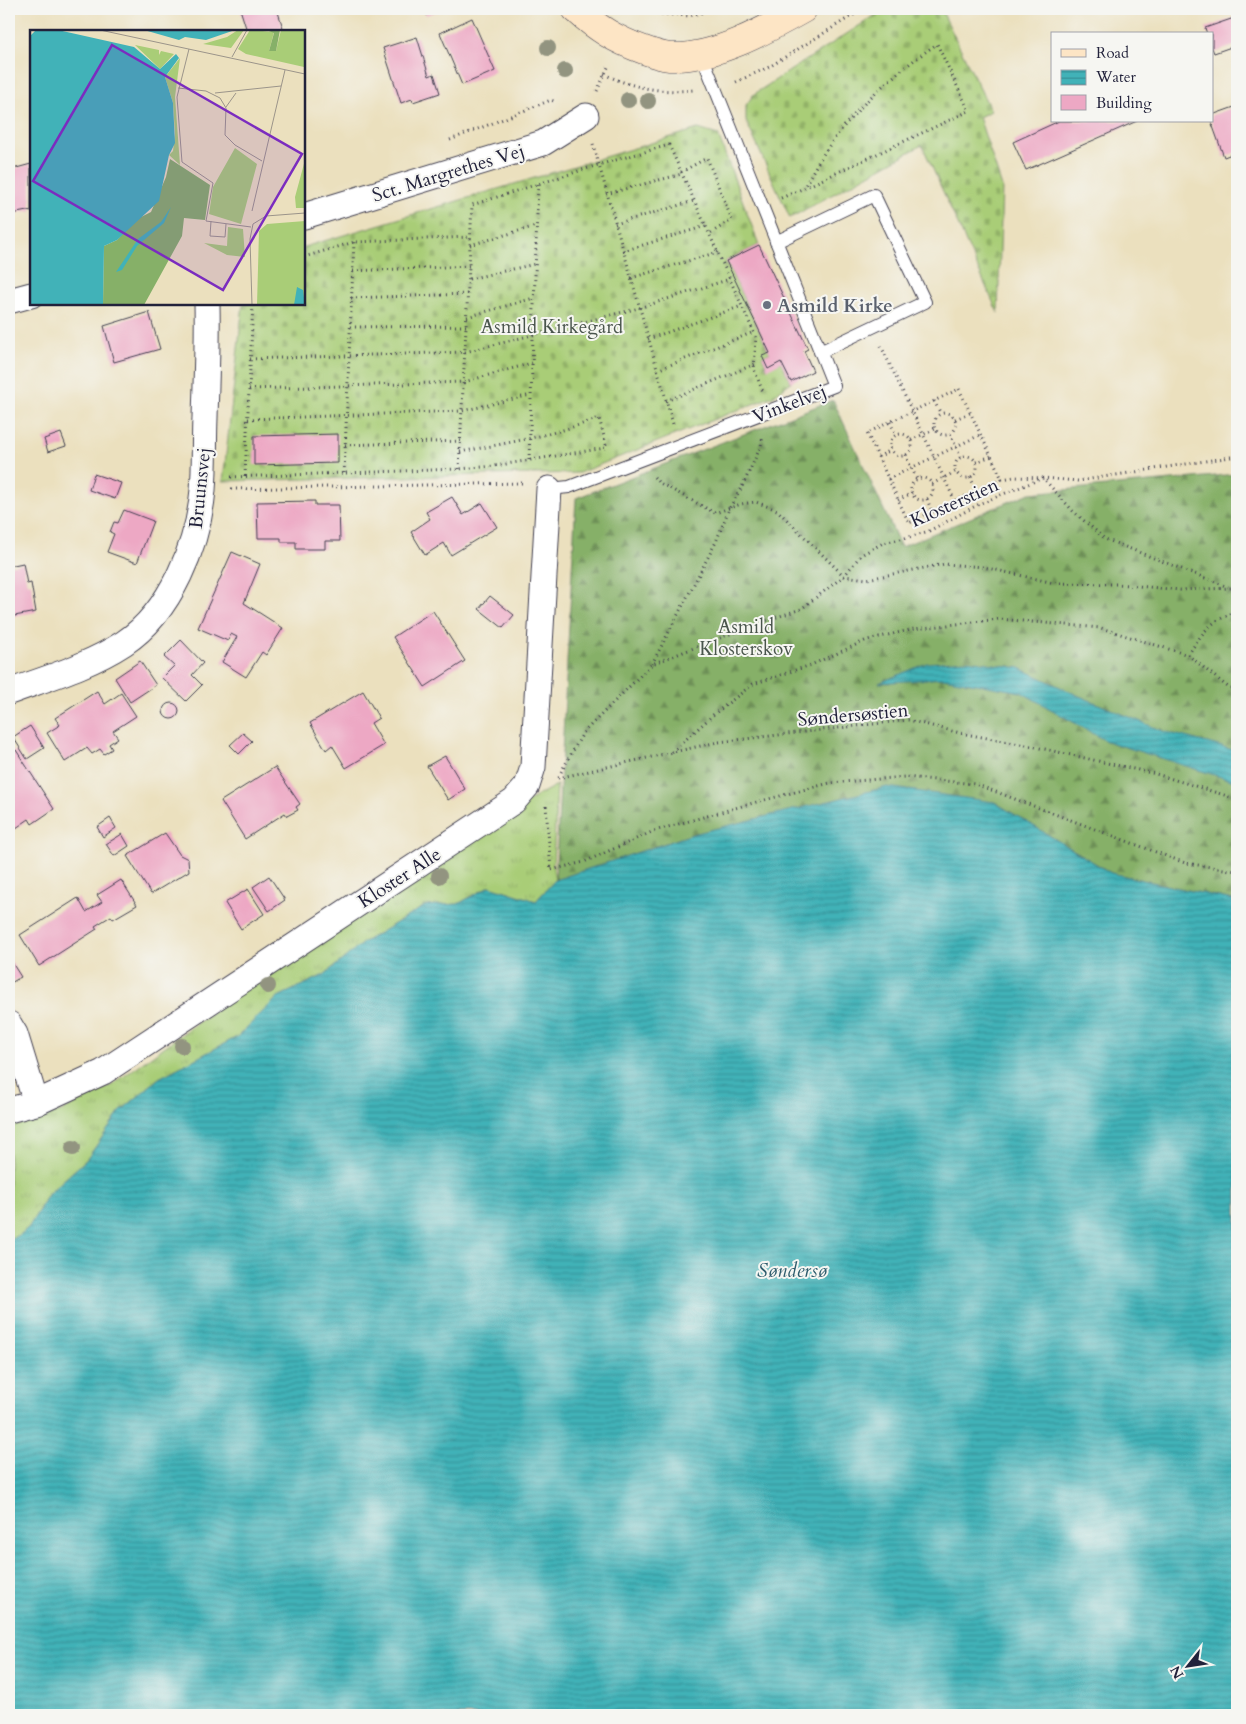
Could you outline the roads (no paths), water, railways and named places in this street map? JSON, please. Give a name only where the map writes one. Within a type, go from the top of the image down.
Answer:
[{"type":"street","points":[[576,9],[594,26],[621,42],[670,57],[701,53],[749,37],[803,9]]},
{"type":"street","name":"Sct. Margrethes Vej","points":[[305,216],[543,142],[586,116]]},
{"type":"street","points":[[9,301],[30,295]]},
{"type":"street","name":"Bruunsvej","points":[[9,692],[86,663],[124,643],[148,623],[169,596],[194,539],[203,484],[208,338],[207,305]]},
{"type":"street","name":"Kloster Alle","points":[[9,1110],[36,1103],[103,1072],[514,801],[536,784],[533,767],[549,489]]},
{"type":"street","points":[[9,1024],[15,1034],[36,1103]]},
{"type":"lane","name":"Vinkelvej","points":[[549,489],[569,487],[834,386],[701,53]]},
{"type":"lane","points":[[776,242],[874,195],[925,302],[820,352]]},
{"type":"water","points":[[967,660],[1020,668],[1077,695],[1163,731],[1237,751],[1237,782],[1106,741],[1021,692],[943,678],[879,683],[927,663]]},
{"type":"water","name":"Søndersø","points":[[887,787],[994,802],[1111,873],[1237,901],[1237,1715],[9,1715],[9,1238],[21,1234],[29,1227],[49,1193],[87,1159],[120,1112],[159,1078],[237,1037],[278,997],[324,975],[364,942],[425,906],[458,904],[490,886],[536,901],[555,880],[693,834]]},
{"type":"place","name":"Asmild Kirke","points":[[767,305]]},
{"type":"park label","name":"Asmild Kirkegård","points":[[552,326]]},
{"type":"park label","name":"Asmild Klosterskov","points":[[746,637]]}]
